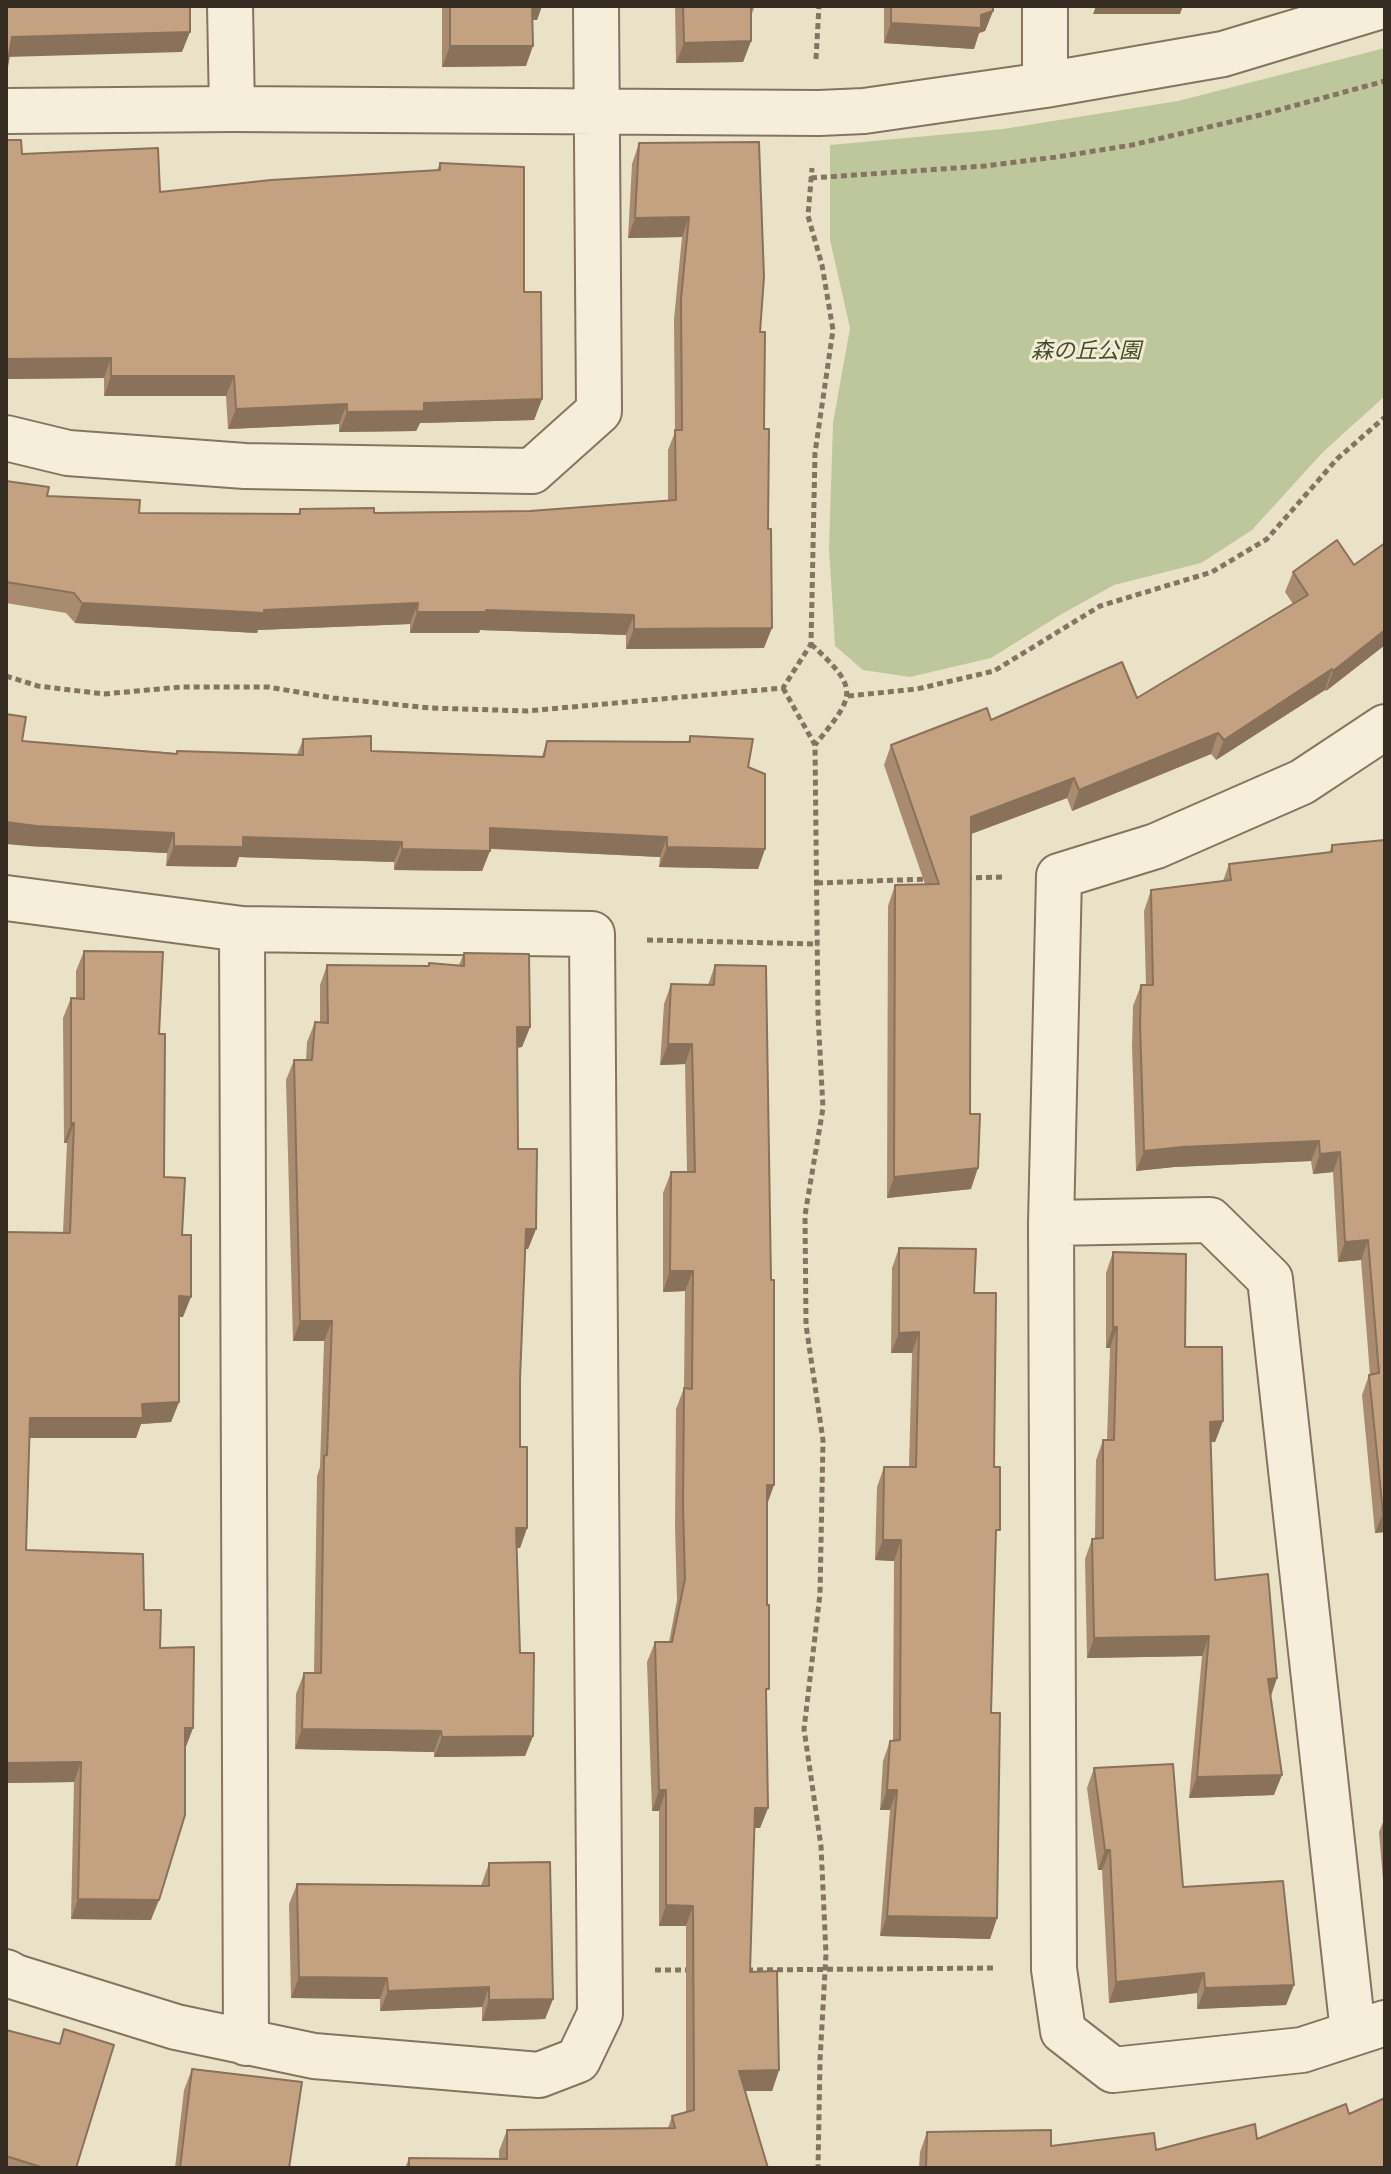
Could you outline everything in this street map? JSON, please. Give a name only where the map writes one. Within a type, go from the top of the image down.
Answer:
[{"type":"street","points":[[230,6],[232,109]]},
{"type":"street","points":[[6,438],[68,453],[245,466],[532,471],[599,411],[596,6]]},
{"type":"street","points":[[1045,6],[1045,85]]},
{"type":"street","points":[[6,111],[864,111],[1045,85],[1223,54],[1382,6]]},
{"type":"street","points":[[1051,1223],[1210,1220],[1270,1279],[1369,2028],[1302,2050],[1113,2070],[1063,2031],[1054,1969],[1051,1223],[1059,876],[1156,846],[1302,782],[1385,727]]},
{"type":"street","points":[[6,898],[242,929],[592,934],[600,2014],[578,2060],[539,2075],[314,2056],[246,2043],[176,2027],[6,1972]]},
{"type":"street","points":[[242,929],[246,2043]]},
{"type":"path","points":[[811,178],[985,166],[1132,145],[1246,119],[1385,81]]},
{"type":"path","points":[[783,688],[811,644],[815,453],[833,330],[822,265],[808,216],[819,113]]},
{"type":"path","points":[[848,696],[917,689],[994,671],[1100,606],[1212,572],[1267,539],[1337,459],[1385,417]]},
{"type":"path","points":[[811,644],[834,664],[845,680],[848,696],[843,711],[815,745]]},
{"type":"path","points":[[6,676],[38,686],[104,694],[181,687],[268,687],[333,698],[430,708],[527,711],[783,688]]},
{"type":"path","points":[[783,688],[815,745],[818,1015],[823,1108],[805,1215],[806,1325],[823,1440],[820,1594],[804,1729],[821,1846],[826,1954],[818,2168]]},
{"type":"path","points":[[953,879],[1059,876]]},
{"type":"path","points":[[817,883],[938,879]]},
{"type":"path","points":[[592,934],[617,940],[818,944]]},
{"type":"path","points":[[598,1969],[704,1970]]},
{"type":"path","points":[[734,1970],[1054,1969]]},
{"type":"green space","name":"森の丘公園","points":[[1385,48],[1385,396],[1323,452],[1252,530],[1201,563],[1114,585],[991,658],[910,677],[863,670],[835,646],[829,548],[833,423],[850,328],[830,240],[830,145],[1003,129],[1178,101]]},
{"type":"building","points":[[6,6],[190,6],[190,32],[12,37],[6,68]]},
{"type":"building","points":[[450,6],[532,6],[533,46],[450,46]]},
{"type":"building","points":[[683,6],[751,6],[751,41],[684,43]]},
{"type":"building","points":[[891,6],[993,6],[993,11],[981,15],[981,28],[891,23]]},
{"type":"building","points":[[6,140],[21,140],[22,154],[158,148],[160,192],[271,180],[440,170],[440,163],[524,167],[524,292],[541,292],[542,399],[424,403],[424,411],[347,412],[347,404],[236,409],[234,376],[111,376],[111,358],[6,359]]},
{"type":"building","points":[[759,142],[764,277],[760,332],[765,332],[764,429],[769,429],[768,529],[771,529],[772,628],[634,629],[634,615],[486,610],[417,612],[418,603],[264,610],[264,613],[82,603],[74,593],[6,582],[6,481],[49,487],[47,496],[140,500],[139,513],[300,514],[300,509],[374,508],[374,513],[530,511],[676,500],[675,430],[682,430],[681,299],[689,217],[635,218],[639,143]]},
{"type":"building","points":[[1337,540],[1354,565],[1385,543],[1385,630],[1333,671],[1224,740],[1218,733],[1079,790],[1074,778],[971,817],[970,1114],[980,1114],[978,1168],[894,1177],[895,885],[939,884],[891,745],[987,708],[991,720],[1122,662],[1137,698],[1308,595],[1293,572]]},
{"type":"building","points":[[6,714],[26,717],[22,741],[177,754],[177,751],[303,755],[303,739],[371,736],[371,751],[544,757],[547,741],[690,742],[690,736],[753,739],[748,767],[765,774],[765,849],[667,847],[667,837],[490,828],[490,851],[402,849],[402,842],[243,837],[243,847],[174,846],[174,833],[6,822]]},
{"type":"building","points":[[1385,840],[1383,1513],[1369,1375],[1379,1373],[1368,1240],[1345,1242],[1340,1152],[1320,1154],[1319,1141],[1144,1151],[1140,1025],[1141,985],[1153,985],[1151,890],[1231,880],[1229,864],[1332,852],[1332,845]]},
{"type":"building","points":[[84,951],[163,952],[159,1034],[165,1034],[164,1177],[185,1178],[182,1235],[191,1235],[191,1297],[179,1296],[179,1402],[142,1404],[143,1418],[30,1418],[26,1550],[143,1554],[144,1610],[161,1610],[160,1648],[194,1647],[193,1728],[185,1728],[185,1815],[159,1900],[78,1899],[81,1762],[6,1763],[6,1232],[70,1233],[74,1123],[71,1123],[71,998],[84,999]]},
{"type":"building","points":[[464,953],[529,954],[530,1027],[517,1027],[518,1149],[537,1149],[536,1229],[526,1229],[520,1379],[520,1447],[527,1447],[527,1528],[516,1528],[520,1653],[534,1653],[533,1736],[442,1737],[441,1731],[302,1729],[304,1673],[321,1673],[324,1456],[327,1455],[332,1321],[300,1321],[294,1060],[312,1060],[315,1022],[328,1023],[327,965],[429,966],[429,963],[464,966]]},
{"type":"building","points":[[715,965],[766,966],[771,1280],[774,1280],[774,1485],[767,1485],[768,1808],[755,1808],[750,1972],[777,1971],[779,2070],[739,2071],[768,2168],[409,2168],[409,2158],[507,2159],[507,2130],[675,2128],[672,2116],[694,2110],[693,1906],[666,1905],[666,1790],[659,1790],[655,1642],[672,1642],[685,1579],[684,1388],[692,1389],[693,1271],[670,1271],[671,1172],[695,1172],[692,1044],[668,1044],[671,984],[714,985]]},
{"type":"building","points":[[899,1248],[976,1249],[974,1293],[996,1293],[994,1467],[1000,1467],[1000,1530],[996,1530],[991,1713],[1000,1713],[997,1918],[887,1916],[897,1790],[887,1790],[890,1741],[900,1740],[901,1540],[883,1540],[884,1467],[916,1467],[919,1332],[899,1333]]},
{"type":"building","points":[[1113,1252],[1186,1254],[1185,1347],[1222,1347],[1223,1421],[1210,1422],[1215,1580],[1268,1574],[1277,1678],[1268,1679],[1282,1775],[1197,1777],[1209,1636],[1094,1638],[1092,1539],[1103,1538],[1103,1440],[1114,1440],[1117,1327],[1113,1327]]},
{"type":"building","points":[[1173,1764],[1183,1887],[1283,1881],[1294,1985],[1205,1988],[1204,1973],[1116,1982],[1110,1850],[1105,1850],[1094,1768]]},
{"type":"building","points":[[550,1862],[553,1999],[489,2000],[489,1987],[388,1991],[387,1978],[299,1977],[297,1884],[489,1886],[489,1863]]},
{"type":"building","points":[[64,2029],[114,2045],[76,2168],[44,2168],[6,2156],[6,2030],[60,2044]]},
{"type":"building","points":[[192,2069],[302,2082],[289,2168],[180,2168]]},
{"type":"building","points":[[1385,2098],[1385,2168],[926,2168],[927,2132],[1051,2130],[1051,2146],[1154,2133],[1156,2150],[1255,2124],[1257,2139],[1346,2104],[1349,2114]]}]
